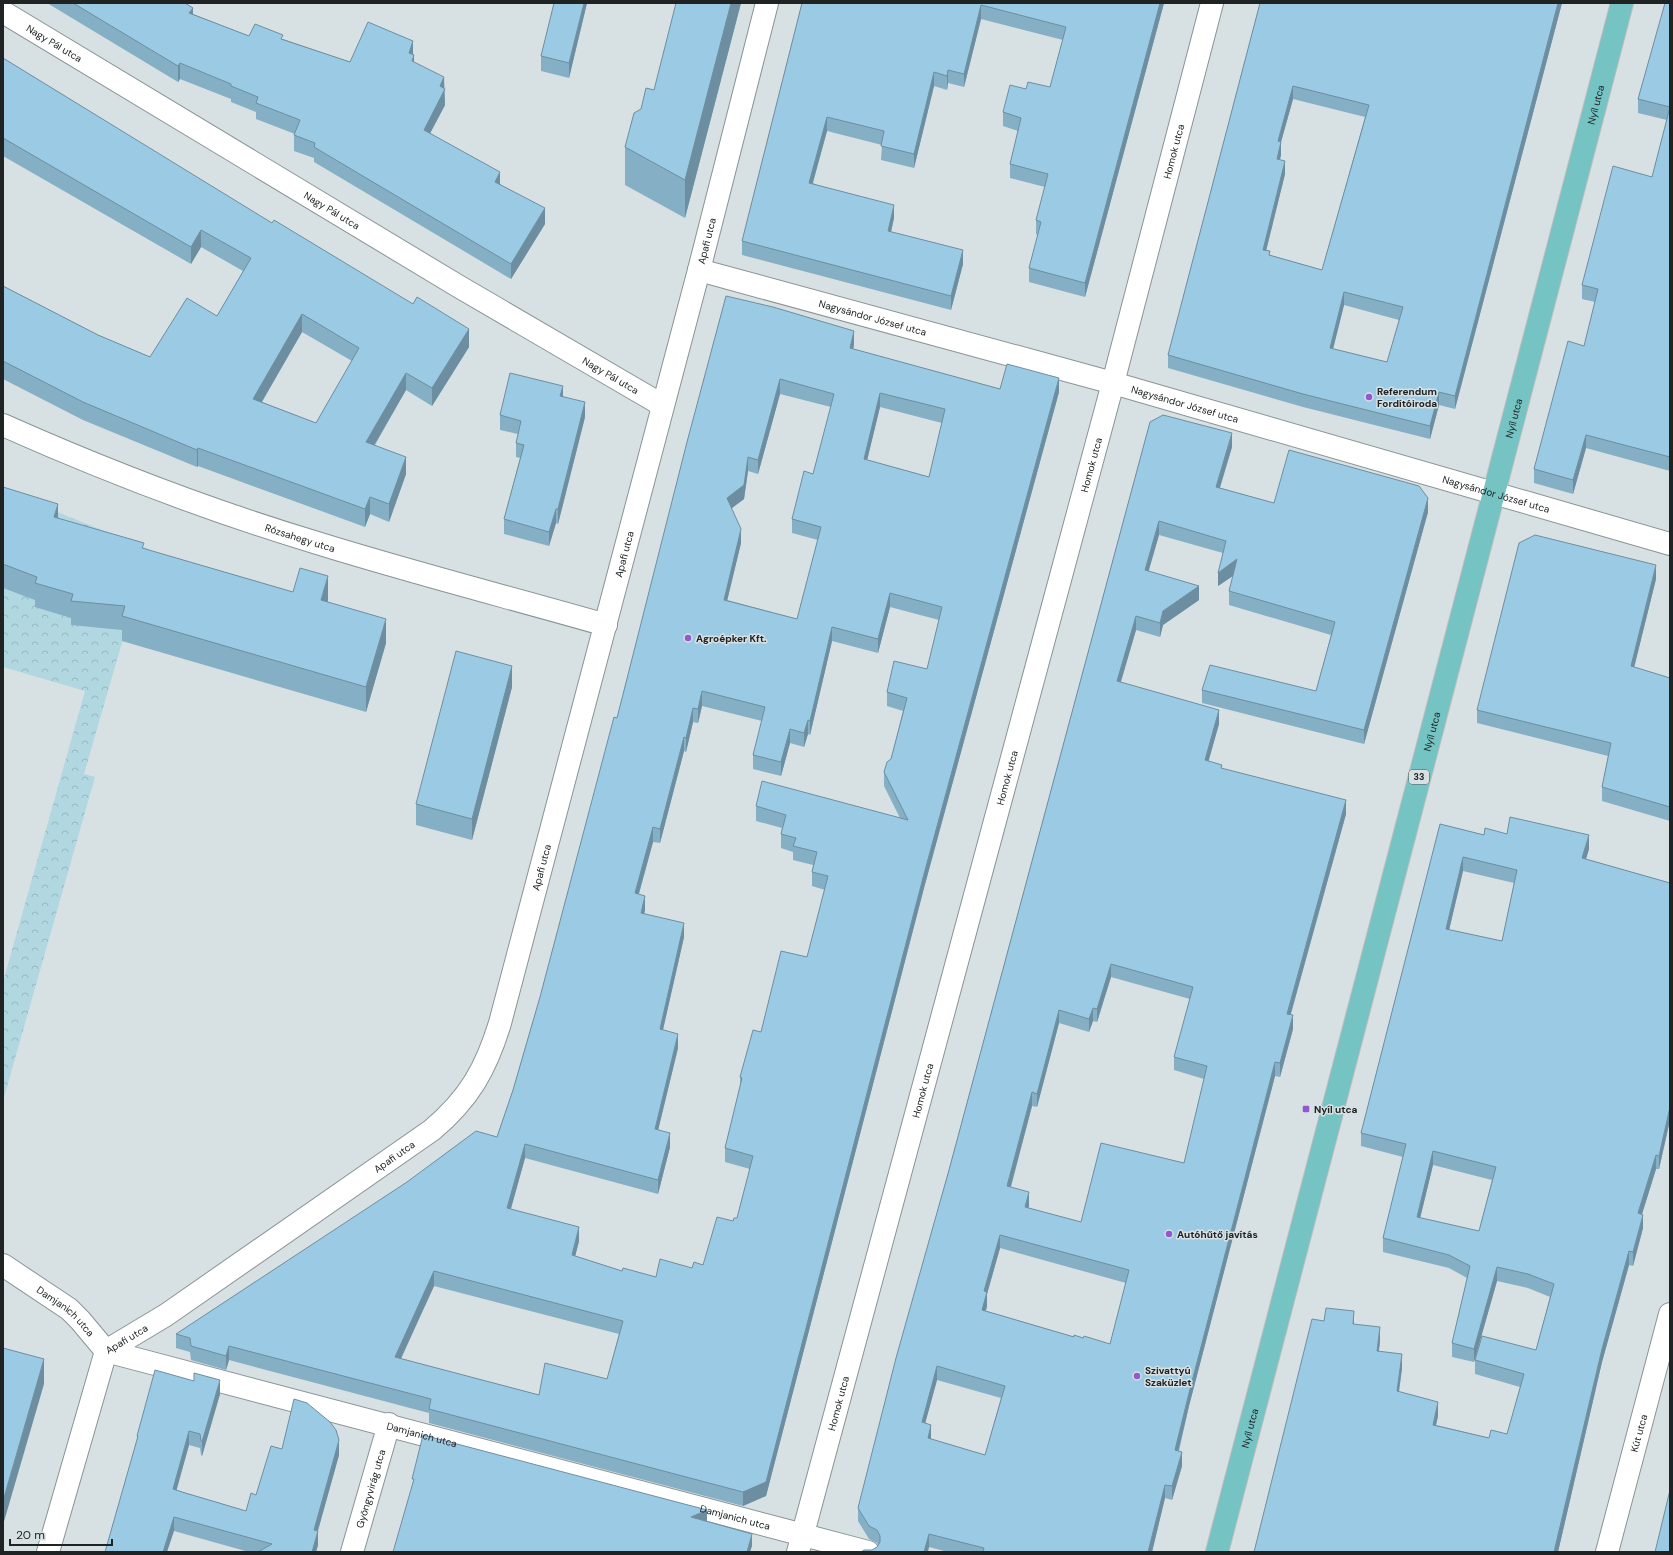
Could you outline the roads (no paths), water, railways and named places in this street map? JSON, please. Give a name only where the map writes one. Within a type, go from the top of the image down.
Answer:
[{"type":"main road","name":"Nyíl utca","points":[[1216,1552],[1622,3]]},
{"type":"street","name":"Apafi utca","points":[[48,1552],[106,1351],[166,1315],[420,1139],[448,1117],[469,1092],[486,1063],[500,1024],[606,625],[767,3]]},
{"type":"street","name":"Homok utca","points":[[801,1544],[1113,383],[1212,3]]},
{"type":"street","name":"Nagy Pál utca","points":[[3,12],[452,282],[662,405]]},
{"type":"street","name":"Nagysándor József utca","points":[[699,270],[1113,383],[1670,544]]},
{"type":"street","name":"Rózsahegy utca","points":[[3,425],[99,466],[268,527],[406,569],[606,625]]},
{"type":"street","name":"Damjanich utca","points":[[3,1265],[69,1309],[106,1351],[389,1424],[801,1544],[868,1552]]},
{"type":"street","name":"Kút utca","points":[[1607,1552],[1670,1314]]},
{"type":"street","name":"Gyöngyvirág utca","points":[[352,1552],[389,1424]]},
{"type":"place","name":"Referendum Fordítóiroda","points":[[1369,397]]},
{"type":"place","name":"Agroépker Kft.","points":[[688,638]]},
{"type":"place","name":"Nyíl utca","points":[[1306,1109]]},
{"type":"place","name":"Autóhűtő javítás","points":[[1169,1234]]},
{"type":"place","name":"Szivattyú Szaküzlet","points":[[1137,1376]]}]
